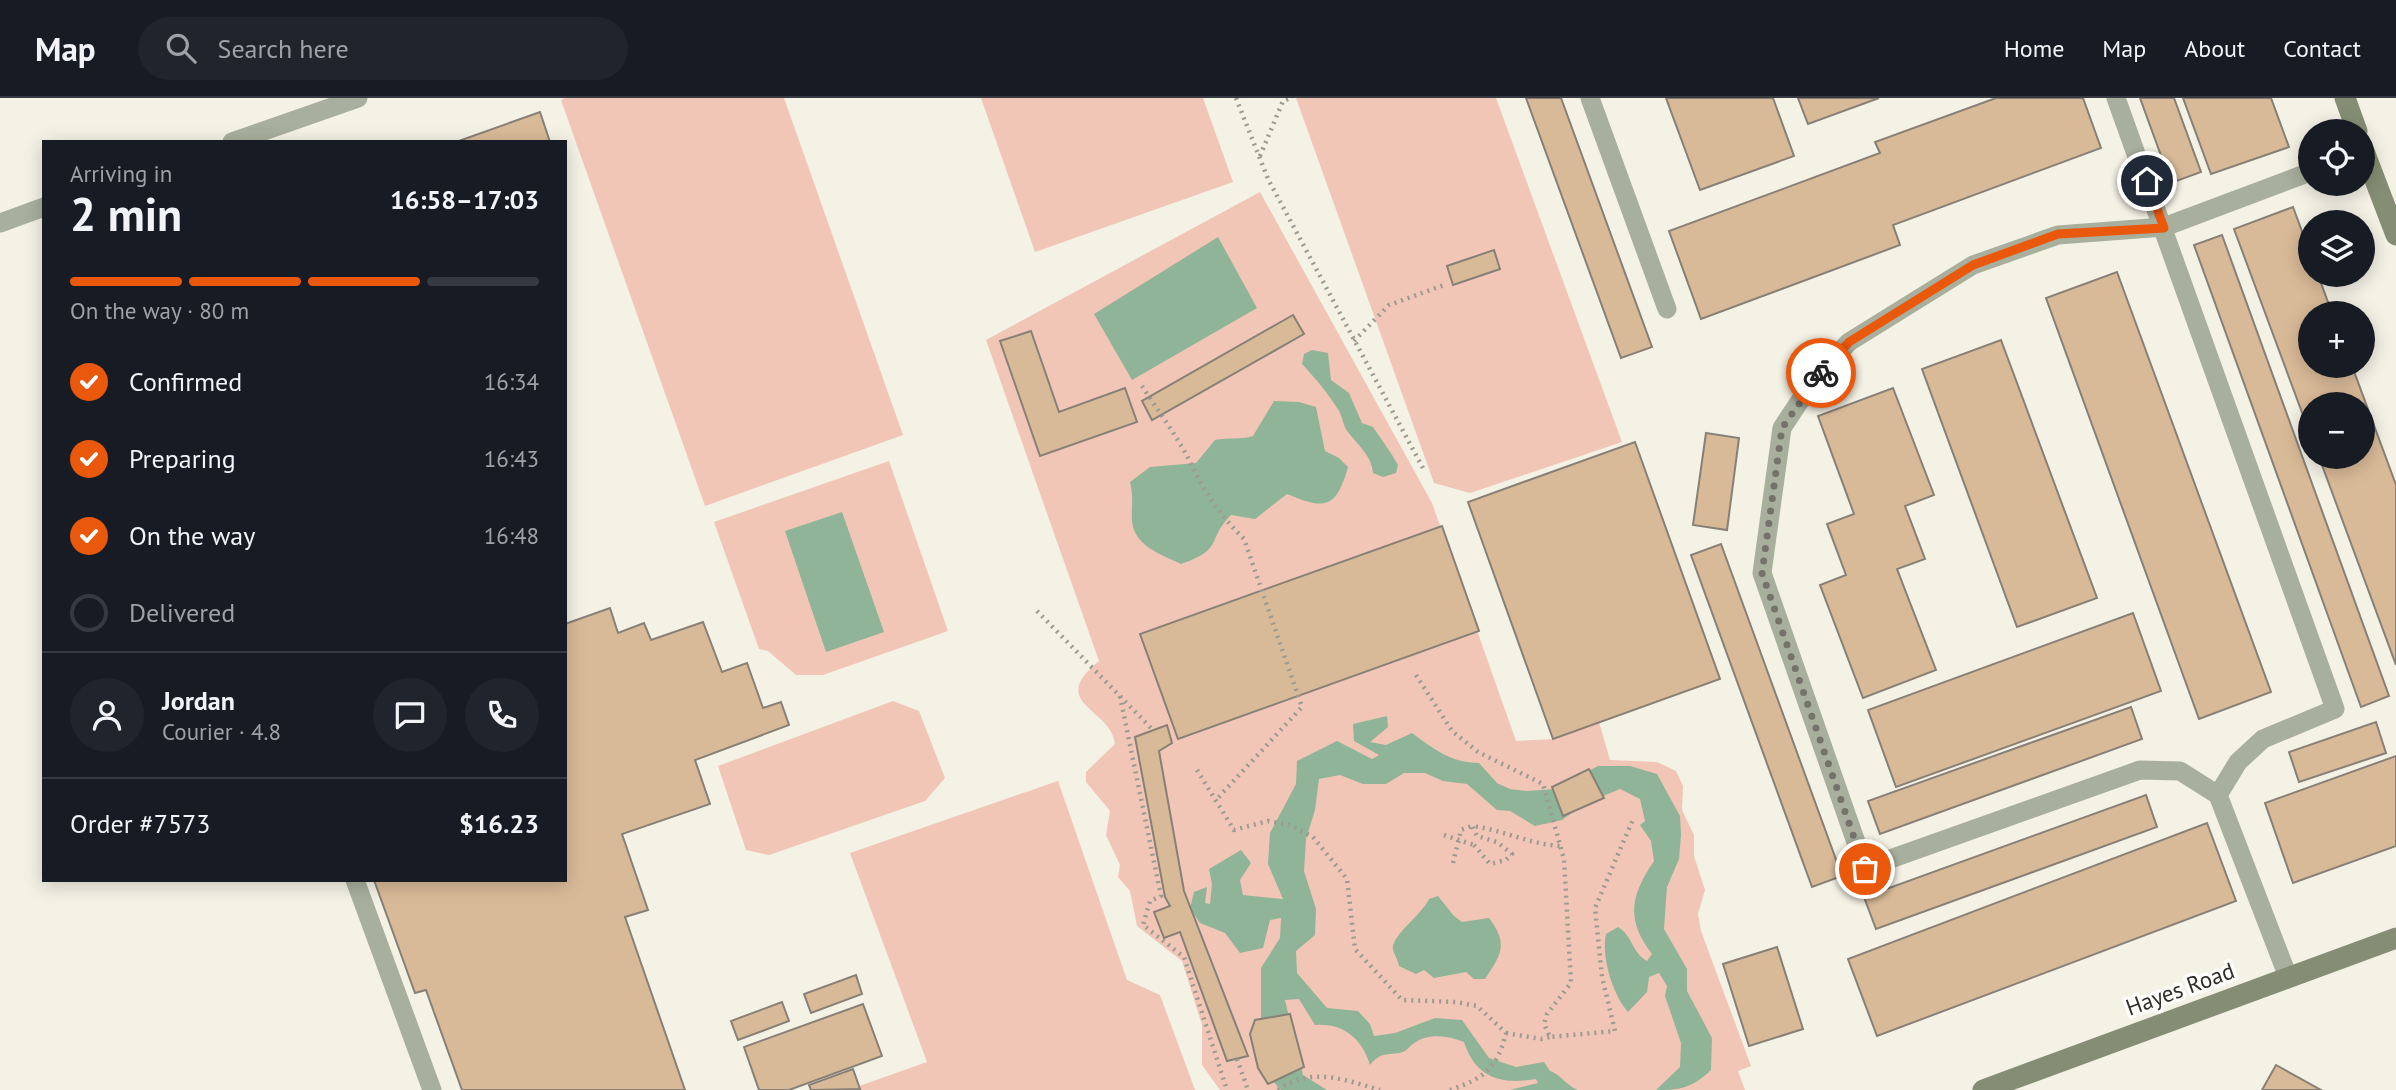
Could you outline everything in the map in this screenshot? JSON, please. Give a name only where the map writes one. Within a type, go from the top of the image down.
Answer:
[{"type":"street","points":[[2345,98],[2353,119]]},
{"type":"street","points":[[2375,179],[2396,235]]},
{"type":"street","name":"Hayes Road","points":[[1983,1090],[2396,938]]},
{"type":"lane","points":[[238,140],[358,98]]},
{"type":"lane","points":[[1590,98],[1667,309]]},
{"type":"lane","points":[[2116,98],[2335,709],[2263,739],[2238,762],[2218,795]]},
{"type":"lane","points":[[2288,977],[2218,795],[2180,771],[2140,770],[1865,869],[1762,573],[1782,428],[1813,382],[1849,342],[1973,265],[2058,234],[2164,228],[2298,177]]},
{"type":"lane","points":[[0,223],[42,208]]},
{"type":"lane","points":[[356,882],[432,1090]]},
{"type":"path","points":[[1236,98],[1268,179],[1424,470]]},
{"type":"path","points":[[1259,156],[1283,101],[1290,98]]},
{"type":"path","points":[[1354,341],[1389,304],[1444,285]]},
{"type":"path","points":[[1142,386],[1191,464],[1199,484],[1225,521],[1244,539],[1302,707],[1216,800]]},
{"type":"path","points":[[1037,611],[1153,730]]},
{"type":"path","points":[[1416,675],[1452,731],[1478,752],[1543,784],[1560,846],[1571,983],[1547,1014],[1544,1024],[1550,1037]]},
{"type":"path","points":[[1120,696],[1161,897],[1150,901],[1143,925],[1184,957],[1227,1090]]},
{"type":"path","points":[[1197,770],[1234,830],[1268,821],[1290,825],[1313,836],[1347,879],[1355,949],[1402,1000],[1456,1002],[1477,1006],[1506,1033],[1541,1039],[1615,1031],[1602,976],[1595,908],[1634,817]]},
{"type":"path","points":[[1453,863],[1461,830],[1472,826],[1499,829],[1535,845],[1560,846]]},
{"type":"path","points":[[1444,835],[1474,845],[1490,864],[1506,860],[1512,853],[1497,842],[1477,836],[1472,826]]},
{"type":"path","points":[[1450,1090],[1485,1076],[1502,1050],[1506,1033]]},
{"type":"path","points":[[1237,1059],[1248,1090]]},
{"type":"path","points":[[1278,1090],[1294,1080],[1330,1075],[1380,1090]]},
{"type":"shaded area","points":[[784,98],[903,435],[705,506],[561,100]]},
{"type":"shaded area","points":[[981,98],[1203,98],[1233,182],[1035,252]]},
{"type":"shaded area","points":[[1296,98],[1496,98],[1622,442],[1470,493],[1434,483]]},
{"type":"shaded area","points":[[1260,192],[1432,503],[1516,741],[1553,739],[1599,722],[1610,760],[1657,762],[1676,771],[1683,786],[1682,810],[1694,835],[1694,856],[1705,890],[1698,914],[1701,931],[1751,1066],[1738,1071],[1745,1090],[1220,1090],[1202,1065],[1202,1025],[1182,961],[1137,926],[1130,891],[1118,877],[1120,865],[1106,835],[1110,811],[1086,782],[1086,772],[1115,744],[1111,732],[1080,697],[1079,687],[1084,675],[1099,661],[986,340]]},
{"type":"shaded area","points":[[1218,237],[1257,308],[1132,380],[1094,314]]},
{"type":"shaded area","points":[[1312,350],[1328,353],[1331,380],[1349,393],[1362,423],[1373,427],[1398,465],[1396,473],[1383,477],[1373,473],[1367,456],[1346,430],[1335,404],[1302,364],[1304,354]]},
{"type":"shaded area","points":[[1274,401],[1299,402],[1316,407],[1325,451],[1339,458],[1348,467],[1339,491],[1333,498],[1320,504],[1287,494],[1255,519],[1231,515],[1204,554],[1181,564],[1143,543],[1134,530],[1132,521],[1130,482],[1150,467],[1196,463],[1215,440],[1253,436]]},
{"type":"shaded area","points":[[889,461],[948,631],[823,675],[796,675],[768,651],[759,649],[714,522]]},
{"type":"shaded area","points":[[842,512],[884,632],[826,652],[785,531]]},
{"type":"shaded area","points":[[893,701],[919,711],[945,778],[925,801],[769,855],[746,850],[718,766]]},
{"type":"shaded area","points":[[1387,716],[1388,727],[1370,742],[1386,745],[1412,733],[1451,758],[1479,763],[1497,783],[1510,789],[1556,789],[1598,766],[1630,766],[1657,774],[1680,816],[1681,835],[1679,859],[1667,887],[1664,929],[1687,969],[1687,991],[1712,1038],[1711,1070],[1686,1087],[1656,1090],[1680,1067],[1681,1043],[1665,996],[1667,986],[1659,973],[1649,977],[1647,992],[1628,1012],[1618,996],[1607,964],[1606,934],[1618,927],[1627,935],[1642,958],[1647,961],[1652,954],[1638,929],[1634,907],[1640,885],[1654,861],[1651,841],[1640,825],[1645,821],[1640,799],[1620,789],[1586,803],[1562,820],[1535,826],[1510,811],[1497,810],[1467,784],[1443,781],[1425,773],[1404,773],[1386,784],[1363,784],[1340,775],[1319,779],[1315,810],[1306,839],[1304,871],[1316,909],[1315,935],[1296,951],[1297,973],[1327,1008],[1358,1011],[1370,1024],[1374,1036],[1395,1033],[1435,1018],[1462,1020],[1489,1058],[1516,1067],[1544,1062],[1550,1071],[1578,1090],[1510,1090],[1538,1083],[1536,1079],[1512,1081],[1491,1076],[1475,1064],[1464,1042],[1446,1037],[1421,1039],[1403,1052],[1381,1056],[1370,1065],[1357,1040],[1335,1027],[1315,1025],[1299,999],[1285,1000],[1303,1075],[1327,1090],[1281,1090],[1261,1068],[1261,968],[1280,938],[1281,918],[1270,920],[1263,948],[1240,953],[1225,933],[1200,923],[1190,908],[1194,892],[1207,887],[1205,903],[1210,904],[1212,884],[1209,869],[1241,850],[1251,863],[1240,880],[1243,895],[1283,899],[1268,864],[1270,833],[1296,784],[1297,761],[1337,741],[1372,759],[1379,755],[1354,741],[1353,724]]},
{"type":"shaded area","points":[[1058,781],[1127,980],[1160,995],[1195,1090],[848,1090],[927,1062],[850,853]]},
{"type":"shaded area","points":[[1438,896],[1462,922],[1489,918],[1495,927],[1501,942],[1499,956],[1485,979],[1474,979],[1466,972],[1434,978],[1424,970],[1416,974],[1399,966],[1393,944],[1429,899]]},
{"type":"building","points":[[1526,98],[1561,98],[1652,347],[1621,358]]},
{"type":"building","points":[[1666,98],[1773,98],[1794,156],[1700,190]]},
{"type":"building","points":[[1798,98],[1879,98],[1808,124]]},
{"type":"building","points":[[1996,98],[2083,98],[2101,148],[1893,225],[1900,245],[1701,319],[1669,231],[1880,153],[1875,142]]},
{"type":"building","points":[[2140,98],[2174,98],[2201,172],[2171,183]]},
{"type":"building","points":[[2183,98],[2271,98],[2289,147],[2211,174]]},
{"type":"building","points":[[540,112],[549,140],[462,140]]},
{"type":"building","points":[[2293,207],[2298,221],[2298,287],[2322,287],[2328,301],[2298,301],[2298,378],[2356,378],[2362,392],[2298,392],[2298,402],[2234,229]]},
{"type":"building","points":[[2222,235],[2298,445],[2298,469],[2307,469],[2389,696],[2361,707],[2194,245]]},
{"type":"building","points":[[1494,250],[1500,269],[1453,285],[1447,266]]},
{"type":"building","points":[[2117,272],[2271,692],[2199,719],[2046,298]]},
{"type":"building","points":[[1293,315],[1304,334],[1152,420],[1142,401]]},
{"type":"building","points":[[1031,331],[1059,412],[1125,388],[1137,422],[1040,456],[1000,341]]},
{"type":"building","points":[[2001,340],[2097,598],[2017,627],[1922,369]]},
{"type":"building","points":[[1893,388],[1934,495],[1905,506],[1925,559],[1897,569],[1936,670],[1863,698],[1820,585],[1846,575],[1827,524],[1854,514],[1818,416]]},
{"type":"building","points":[[2375,428],[2396,485],[2396,665],[2323,469],[2375,469]]},
{"type":"building","points":[[1706,433],[1739,438],[1727,530],[1693,525]]},
{"type":"building","points":[[1635,442],[1720,679],[1553,739],[1468,502]]},
{"type":"building","points":[[1442,526],[1479,631],[1178,739],[1140,634]]},
{"type":"building","points":[[1721,544],[1842,876],[1812,887],[1691,555]]},
{"type":"building","points":[[610,608],[618,633],[644,623],[651,640],[703,622],[722,672],[747,663],[763,708],[781,702],[789,725],[695,760],[710,804],[622,834],[648,910],[625,917],[685,1090],[462,1090],[426,990],[415,993],[375,882],[567,882],[567,623]]},
{"type":"building","points":[[2133,613],[2161,691],[1896,787],[1868,710]]},
{"type":"building","points":[[2131,707],[2142,739],[1880,834],[1868,801]]},
{"type":"building","points":[[2376,722],[2386,753],[2299,782],[2289,752]]},
{"type":"building","points":[[1167,725],[1172,743],[1159,751],[1184,891],[1248,1056],[1227,1061],[1180,932],[1164,938],[1154,912],[1170,906],[1165,897],[1135,737]]},
{"type":"building","points":[[2396,756],[2396,846],[2293,883],[2265,803]]},
{"type":"building","points":[[1589,769],[1604,798],[1563,816],[1552,787]]},
{"type":"building","points":[[2146,795],[2157,827],[1876,929],[1864,897]]},
{"type":"building","points":[[2207,823],[2236,901],[1877,1036],[1848,959]]},
{"type":"building","points":[[1777,947],[1803,1029],[1749,1046],[1723,964]]},
{"type":"building","points":[[856,975],[862,994],[811,1013],[804,994]]},
{"type":"building","points":[[782,1002],[789,1021],[738,1040],[731,1021]]},
{"type":"building","points":[[863,1004],[882,1056],[789,1090],[759,1090],[744,1047]]},
{"type":"building","points":[[1290,1014],[1304,1067],[1268,1084],[1258,1068],[1250,1034],[1255,1020]]},
{"type":"building","points":[[2276,1065],[2321,1090],[2262,1090]]},
{"type":"building","points":[[853,1069],[860,1089],[811,1090],[809,1085]]},
{"type":"way so far","points":[[1821,373],[1782,428],[1762,573],[1865,869]]},
{"type":"route","points":[[1821,373],[1849,342],[1973,265],[2058,234],[2164,228],[2147,181]]}]
